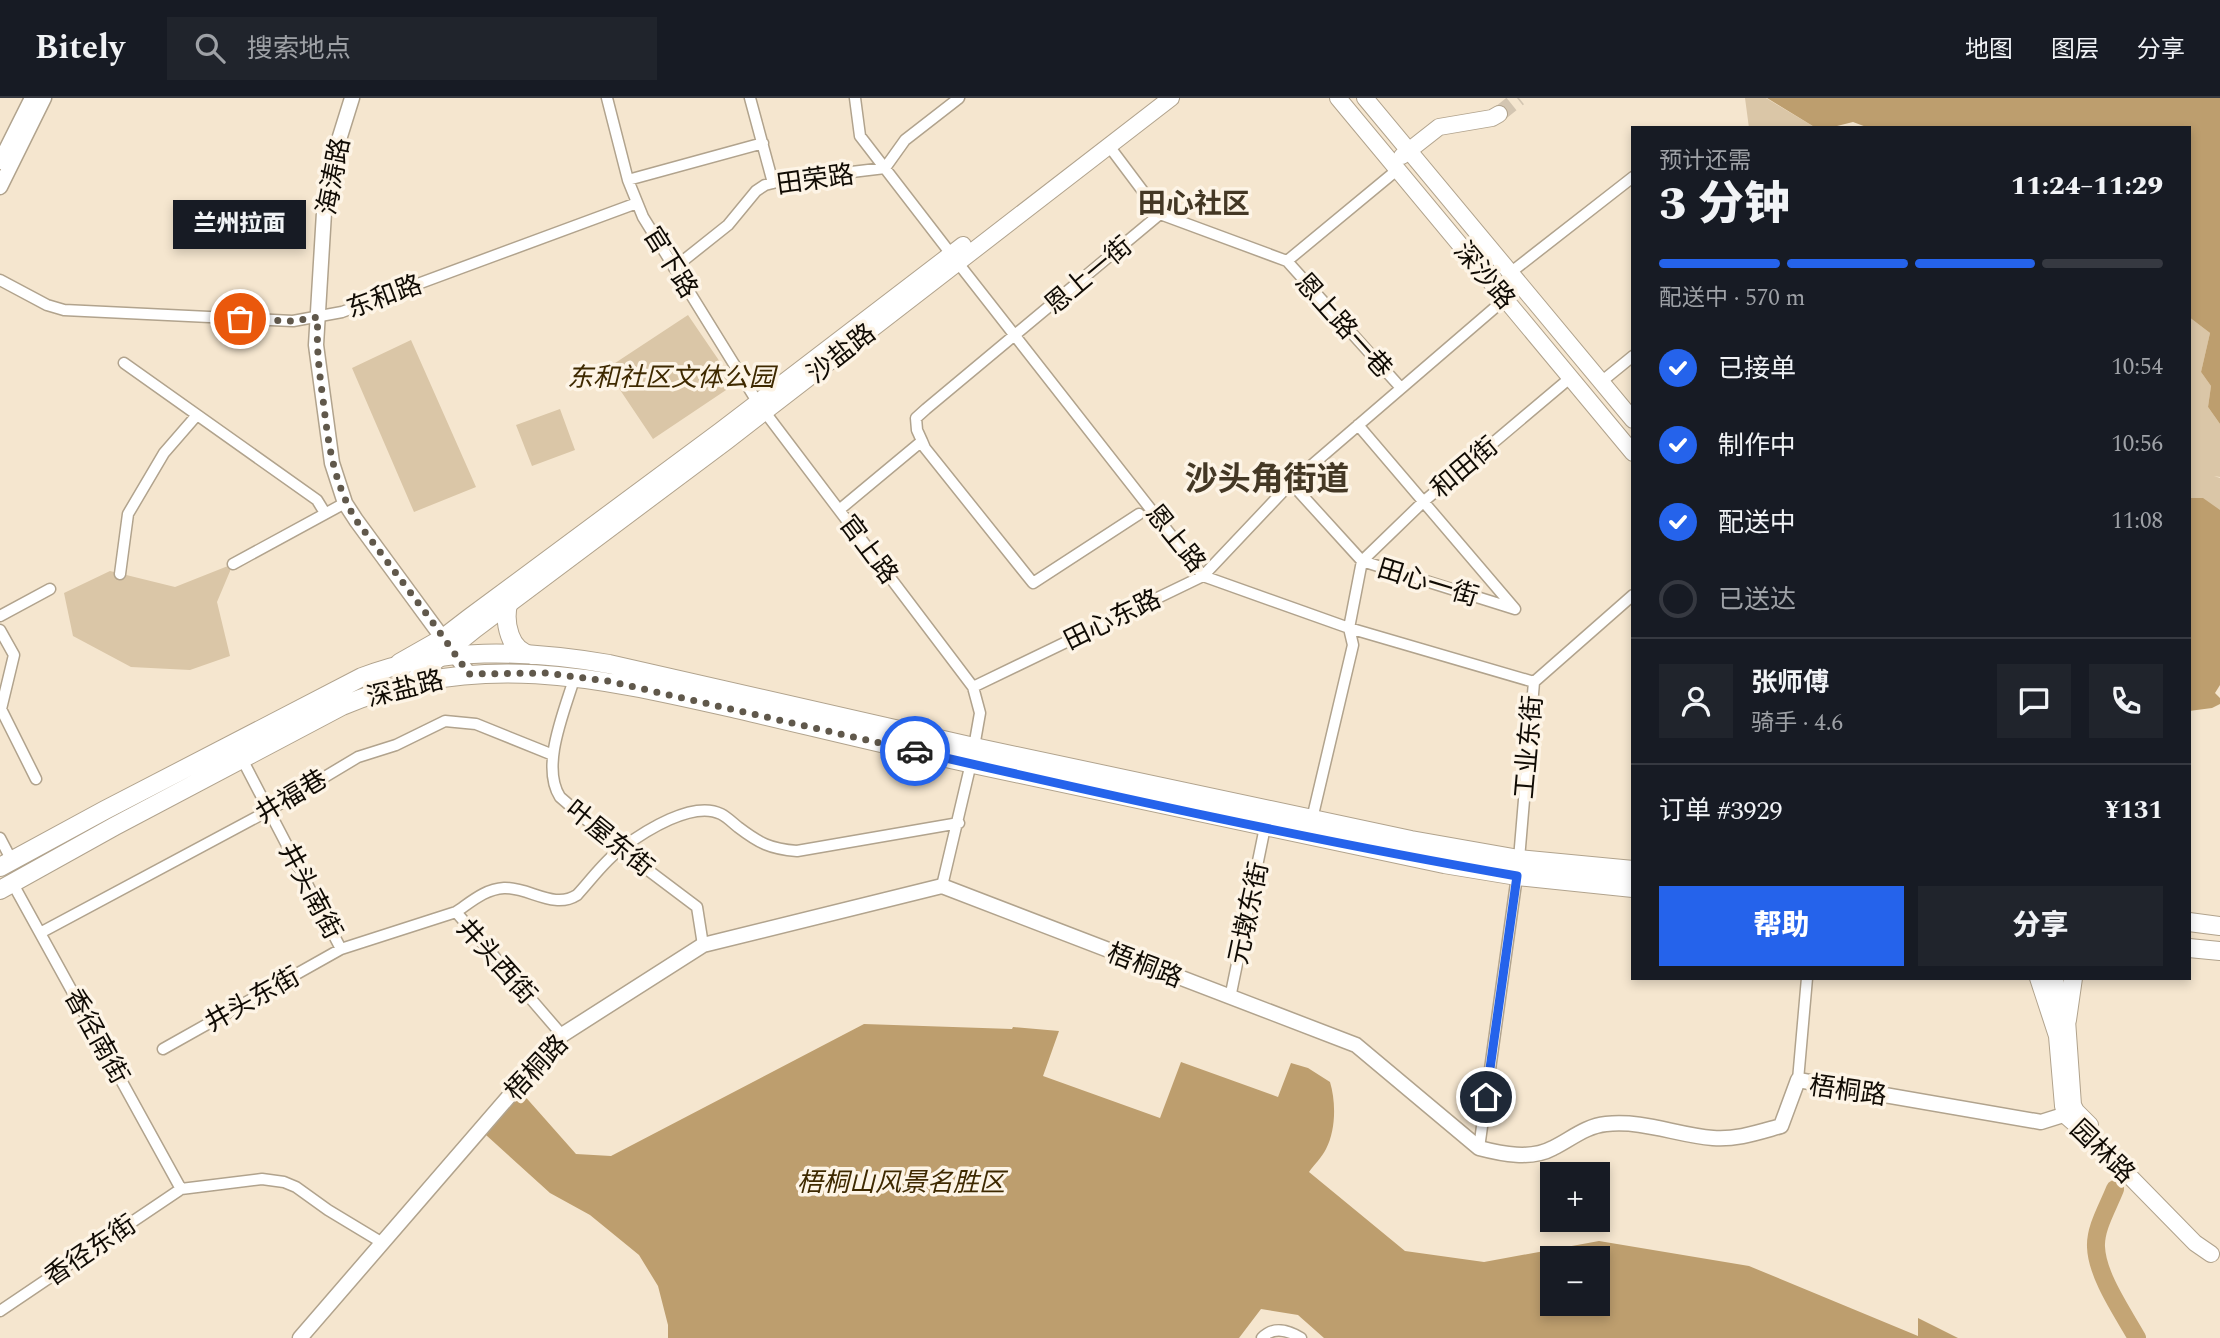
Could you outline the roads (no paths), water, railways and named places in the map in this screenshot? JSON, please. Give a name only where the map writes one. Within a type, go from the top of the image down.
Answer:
[{"type":"main road","name":"沙盐路","points":[[448,649],[954,258],[1154,98]]},
{"type":"main road","name":"沙盐路","points":[[954,258],[1171,98]]},
{"type":"main road","name":"深沙路","points":[[1338,98],[1631,451]]},
{"type":"main road","name":"深沙路","points":[[1365,98],[1631,418]]},
{"type":"main road","points":[[1397,170],[1399,160],[1408,150],[1439,127],[1492,118],[1499,114]]},
{"type":"main road","name":"沙盐路","points":[[409,683],[448,649],[761,408]]},
{"type":"main road","points":[[508,604],[506,623],[513,640],[527,654],[539,655]]},
{"type":"main road","name":"深盐路","points":[[6,864],[335,690],[394,665],[448,649],[580,659],[640,670],[973,755]]},
{"type":"main road","name":"深盐路","points":[[6,887],[342,706],[409,683],[469,674],[514,672],[575,676],[645,688],[973,755],[1267,819],[1444,864],[1631,870]]},
{"type":"main road","name":"深盐路","points":[[1267,819],[1312,819],[1437,845],[1518,868],[1631,888]]},
{"type":"main road","points":[[2191,922],[2220,926]]},
{"type":"main road","points":[[2191,948],[2220,951]]},
{"type":"main road","name":"园林路","points":[[2039,980],[2057,1036],[2063,1106],[2201,1237],[2217,1257]]},
{"type":"main road","name":"园林路","points":[[2055,980],[2067,1020],[2073,1105],[2071,1113]]},
{"type":"main road","points":[[2067,1020],[2073,980]]},
{"type":"street","points":[[0,162],[32,98]]},
{"type":"street","points":[[0,187],[44,98]]},
{"type":"street","name":"海涛路","points":[[352,98],[328,174],[324,196],[316,345],[332,463],[345,503],[356,520],[448,649],[469,674]]},
{"type":"street","name":"官下路","points":[[607,98],[628,180],[637,203],[761,408]]},
{"type":"street","points":[[750,98],[774,183]]},
{"type":"street","name":"恩上路","points":[[855,98],[860,136],[1203,576],[1349,628],[1534,682]]},
{"type":"street","name":"田荣路","points":[[674,268],[729,225],[756,191],[774,183],[885,168],[905,140],[959,98]]},
{"type":"street","points":[[628,180],[762,142]]},
{"type":"street","points":[[1109,146],[1160,214]]},
{"type":"street","name":"恩上路一巷","points":[[1287,261],[1397,170]]},
{"type":"street","points":[[1510,273],[1631,179]]},
{"type":"street","name":"东和路","points":[[0,280],[47,305],[74,311],[293,321],[342,312],[637,203]]},
{"type":"street","name":"恩上路一巷","points":[[1160,214],[1287,261],[1401,388]]},
{"type":"street","name":"恩上一街","points":[[922,441],[916,430],[916,418],[1160,214]]},
{"type":"street","name":"田心东路","points":[[973,687],[1203,576],[1291,483],[1505,299]]},
{"type":"street","points":[[1601,382],[1631,358]]},
{"type":"street","points":[[124,363],[317,500],[326,513]]},
{"type":"street","name":"和田街","points":[[1362,561],[1423,502],[1570,378]]},
{"type":"street","name":"官上路","points":[[761,408],[973,687]]},
{"type":"street","points":[[120,574],[128,514],[164,453],[197,415]]},
{"type":"street","points":[[1358,425],[1423,502]]},
{"type":"street","points":[[839,510],[922,441],[1033,583],[1139,514]]},
{"type":"street","name":"田心一街","points":[[1291,483],[1362,561],[1515,608],[1423,502]]},
{"type":"street","points":[[233,564],[345,503]]},
{"type":"street","points":[[1312,819],[1353,645],[1349,628],[1362,561]]},
{"type":"street","points":[[0,616],[51,589]]},
{"type":"street","name":"工业东街","points":[[1479,1148],[1518,868],[1534,682],[1631,597]]},
{"type":"street","points":[[0,630],[14,655],[1,709],[36,779]]},
{"type":"street","name":"叶屋东街","points":[[575,676],[553,755],[551,778],[560,797],[620,849],[697,907],[703,945]]},
{"type":"street","points":[[942,886],[959,823],[980,713],[973,687]]},
{"type":"street","name":"井福巷","points":[[40,933],[268,811],[358,757],[396,745],[445,721],[476,724],[553,755]]},
{"type":"street","name":"井头南街","points":[[242,759],[341,949]]},
{"type":"street","points":[[456,912],[488,891],[502,888],[518,889],[558,901],[569,900],[577,895],[620,849],[677,816],[693,811],[707,810],[721,814],[756,841],[775,850],[797,851],[959,823]]},
{"type":"street","name":"元墩东街","points":[[1230,998],[1267,819]]},
{"type":"street","points":[[0,838],[6,864]]},
{"type":"street","name":"梧桐路","points":[[300,1338],[562,1035],[703,945],[942,886],[1356,1045],[1479,1148],[1498,1153],[1537,1154],[1551,1150],[1587,1129],[1623,1122],[1645,1124],[1700,1137],[1735,1138],[1782,1126],[1798,1080],[2041,1122],[2071,1113]]},
{"type":"street","name":"香径南街","points":[[6,887],[40,933],[181,1189]]},
{"type":"street","name":"井头西街","points":[[341,949],[456,912],[562,1035]]},
{"type":"street","name":"井头东街","points":[[163,1049],[341,949]]},
{"type":"street","points":[[1798,1080],[1807,980]]},
{"type":"street","points":[[181,1189],[262,1179],[284,1182],[381,1242]]},
{"type":"street","name":"香径东街","points":[[0,1311],[181,1189]]},
{"type":"street","points":[[1262,1338],[1274,1330],[1285,1331],[1301,1338]]},
{"type":"waterway","points":[[2115,1189],[2098,1232],[2097,1258],[2112,1294],[2137,1338]]},
{"type":"tunnel","points":[[1499,114],[1519,98]]},
{"type":"place","name":"兰州拉面","points":[[240,319]]},
{"type":"district","name":"田心社区","points":[[1194,203]]},
{"type":"district","name":"沙头角街道","points":[[1267,478]]},
{"type":"park label","name":"东和社区文体公园","points":[[671,377]]},
{"type":"park label","name":"梧桐山风景名胜区","points":[[901,1182]]}]
